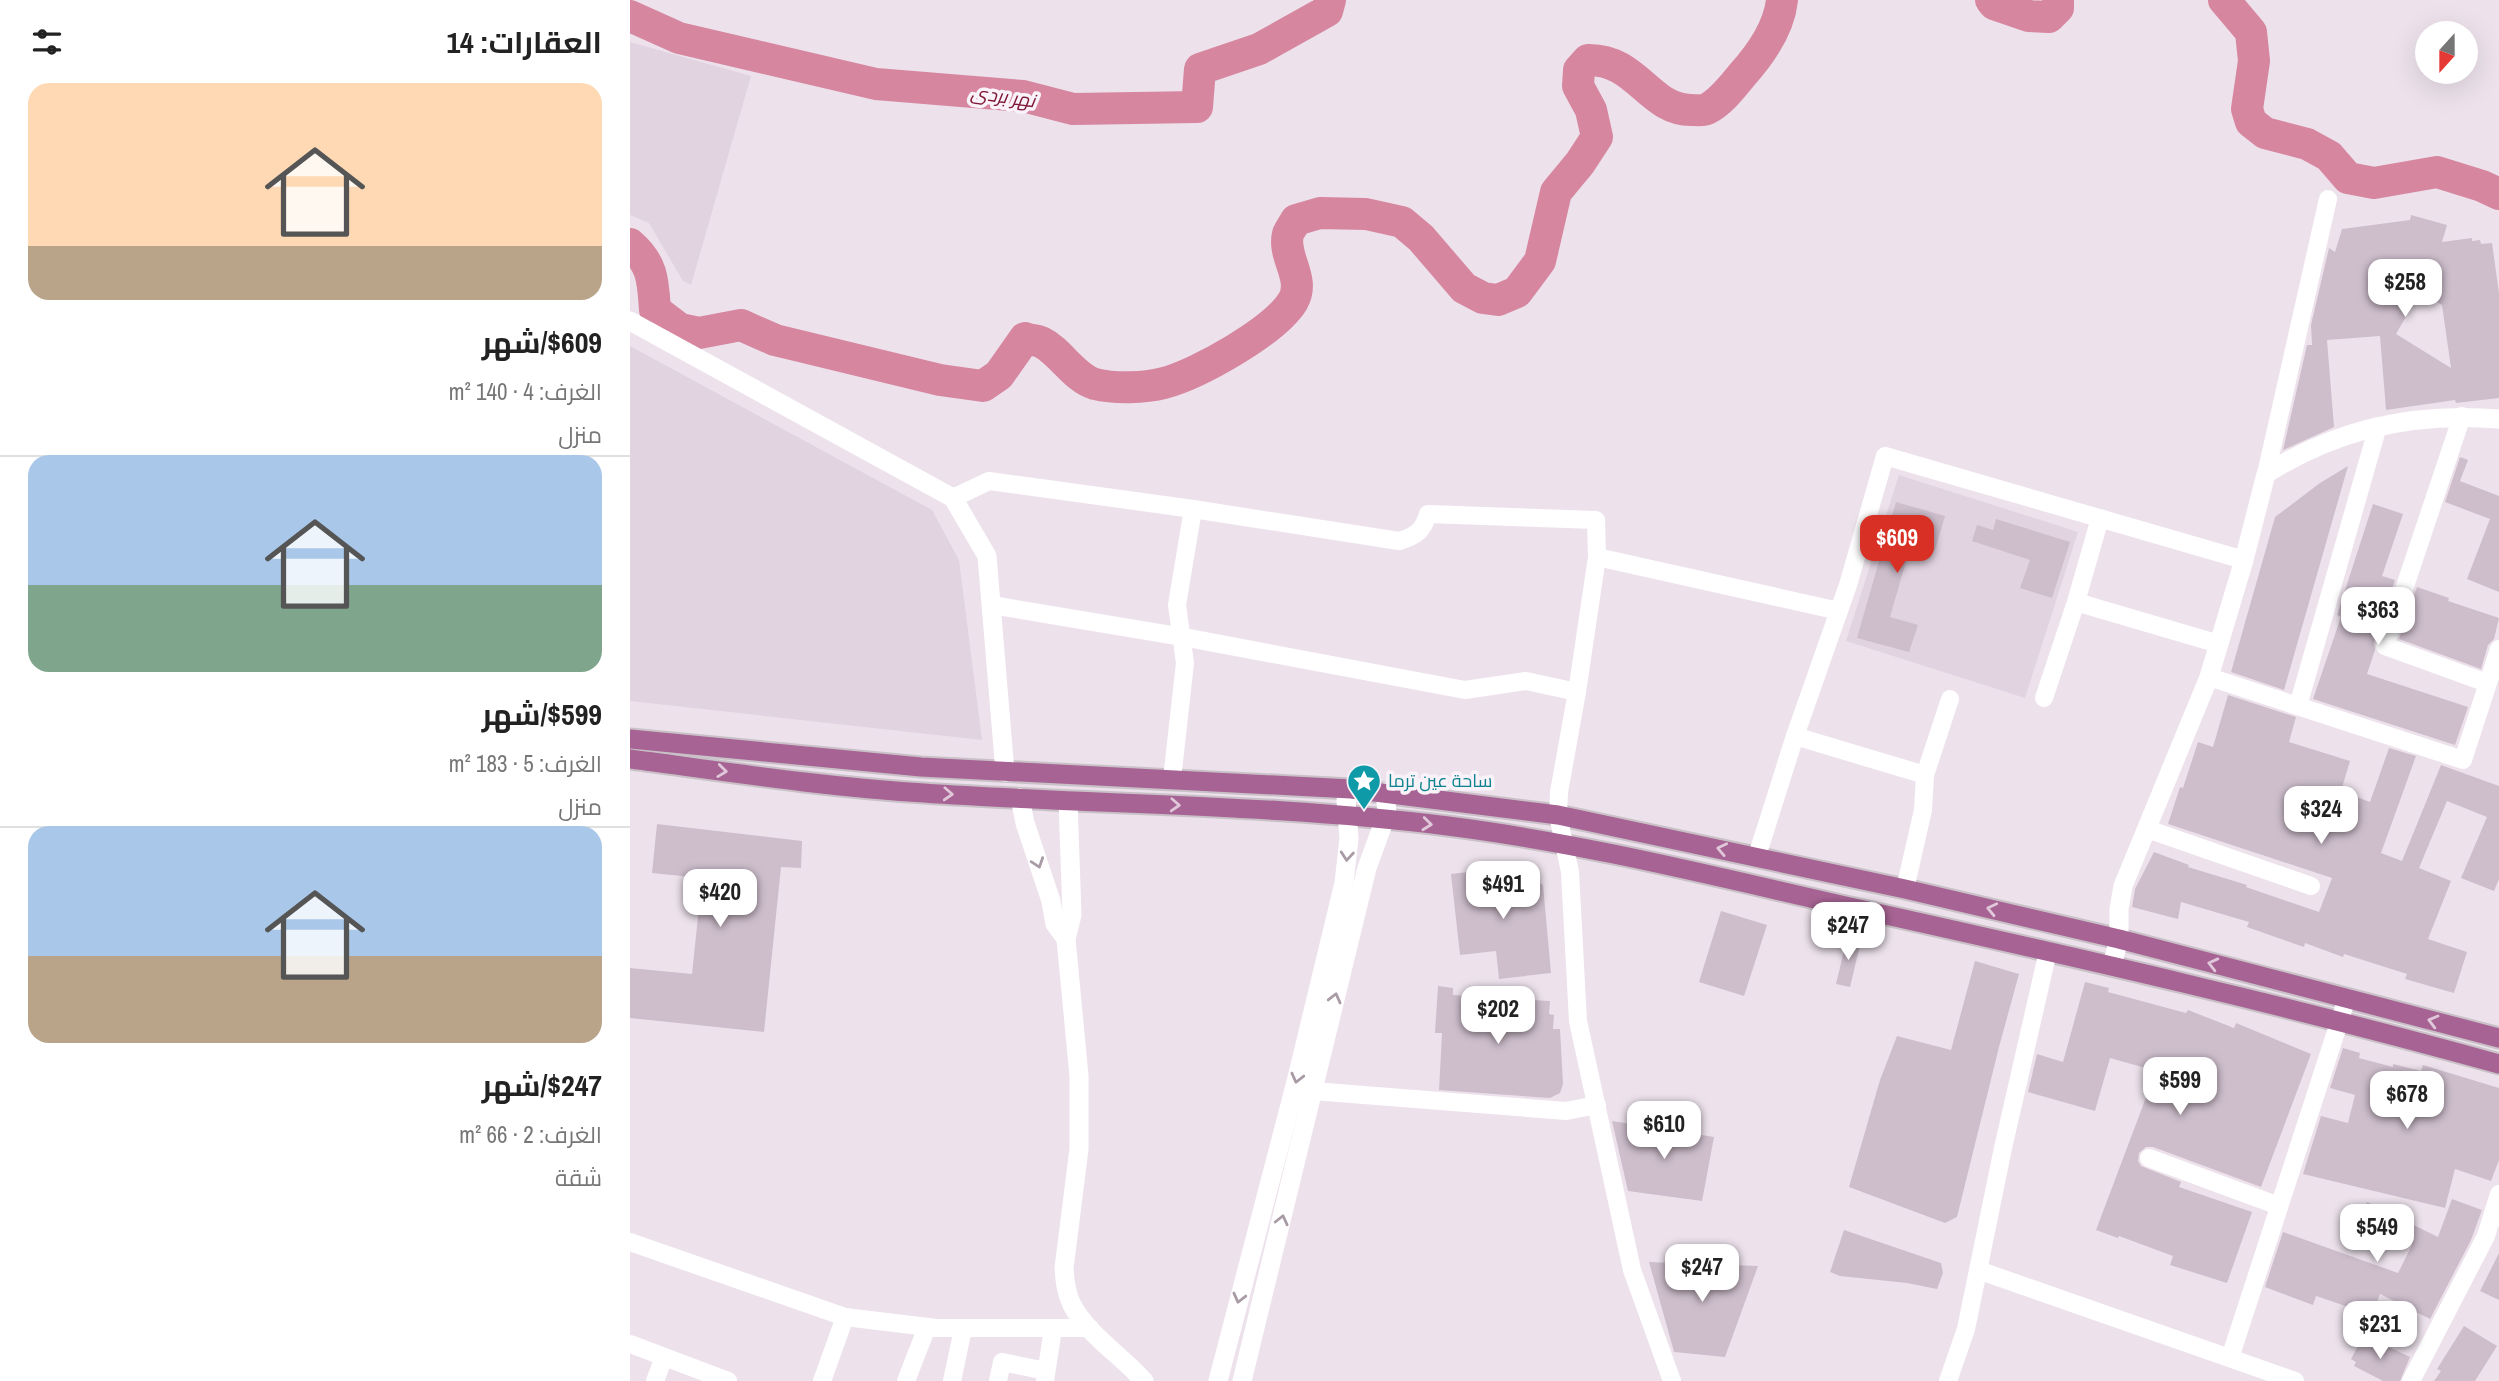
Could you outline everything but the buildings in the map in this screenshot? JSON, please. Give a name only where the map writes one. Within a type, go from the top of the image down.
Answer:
[{"type":"main road","points":[[630,738],[836,760],[1005,772],[1351,789],[1558,815],[1757,856],[2119,939],[2499,1038]]},
{"type":"main road","points":[[673,765],[676,743]]},
{"type":"main road","points":[[630,759],[848,787],[1347,816],[1564,843],[2112,965],[2340,1020],[2499,1064]]},
{"type":"street","points":[[2112,965],[2119,939],[2120,898],[2209,677],[2244,560],[2328,199]]},
{"type":"street","points":[[630,321],[953,498],[987,556],[1005,772]]},
{"type":"street","points":[[2266,474],[2293,456],[2320,443],[2378,425],[2462,416],[2499,419]]},
{"type":"street","points":[[2462,416],[2385,646],[2487,683]]},
{"type":"street","points":[[2298,706],[2378,425]]},
{"type":"street","points":[[1757,856],[1839,611],[1885,456],[2244,560]]},
{"type":"street","points":[[953,498],[989,481],[1399,541],[1414,537],[1424,526],[1428,514],[1596,520],[1597,557],[1559,792],[1558,815],[1570,872],[1577,1021],[1632,1270],[1672,1381]]},
{"type":"street","points":[[1172,779],[1185,663],[1177,605],[1192,509]]},
{"type":"street","points":[[2044,698],[2100,519]]},
{"type":"street","points":[[1597,557],[1839,611]]},
{"type":"street","points":[[2076,602],[2219,644]]},
{"type":"street","points":[[992,605],[1465,690],[1526,681],[1577,692]]},
{"type":"street","points":[[2209,677],[2463,760],[2499,649]]},
{"type":"street","points":[[1905,889],[1923,810],[1925,775],[1950,699]]},
{"type":"street","points":[[1795,736],[1925,775]]},
{"type":"street","points":[[1218,1381],[1296,1082],[1343,883],[1348,848],[1346,802],[1351,789]]},
{"type":"street","points":[[1242,1381],[1367,868],[1385,819],[1388,806],[1385,792]]},
{"type":"street","points":[[1020,798],[1025,823],[1051,901],[1055,924],[1066,939]]},
{"type":"street","points":[[1068,800],[1072,915],[1066,939],[1079,1076],[1079,1149],[1065,1286],[1072,1306],[1090,1328],[1144,1381]]},
{"type":"street","points":[[2147,829],[2311,886]]},
{"type":"street","points":[[1948,1381],[1966,1329],[2048,951]]},
{"type":"street","points":[[2230,1358],[2347,998]]},
{"type":"street","points":[[1312,1091],[1566,1111],[1597,1105]]},
{"type":"street","points":[[2149,1158],[2279,1206]]},
{"type":"street","points":[[2411,1381],[2486,1236],[2499,1194]]},
{"type":"street","points":[[630,1242],[845,1317],[964,1329],[1090,1328]]},
{"type":"street","points":[[1978,1270],[2295,1381]]},
{"type":"street","points":[[822,1381],[845,1317]]},
{"type":"street","points":[[906,1381],[926,1327]]},
{"type":"street","points":[[952,1381],[964,1329]]},
{"type":"street","points":[[998,1381],[1002,1362],[1045,1376],[1053,1329]]},
{"type":"street","points":[[630,1345],[728,1381]]},
{"type":"street","points":[[656,1381],[664,1357]]},
{"type":"shaded area","points":[[630,42],[751,76],[691,285],[683,281],[649,223],[630,215]]},
{"type":"shaded area","points":[[630,346],[932,510],[959,560],[982,740],[630,701]]},
{"type":"shaded area","points":[[1899,475],[2078,532],[2025,698],[1846,641]]},
{"type":"waterway","name":"نهر بردى","points":[[630,16],[679,38],[876,84],[1023,96],[1073,109],[1197,107],[1200,69],[1259,49],[1327,11],[1330,0]]},
{"type":"waterway","points":[[630,244],[647,266],[655,310],[680,329],[699,333],[741,325],[775,340],[940,380],[983,386],[999,375],[1025,338],[1048,346],[1080,376],[1095,384],[1121,387],[1156,385],[1179,378],[1215,361],[1253,338],[1284,313],[1293,301],[1297,284],[1288,251],[1288,234],[1296,220],[1320,213],[1366,214],[1402,222],[1421,238],[1464,288],[1483,298],[1498,300],[1517,292],[1540,261],[1556,192],[1597,137],[1591,110],[1578,86],[1579,70],[1588,60],[1619,67],[1664,102],[1677,108],[1705,110],[1726,94],[1762,50],[1773,31],[1782,0]]},
{"type":"waterway","points":[[1991,0],[1994,4],[2029,16],[2049,17],[2058,8],[2058,0]]},
{"type":"waterway","points":[[2224,0],[2251,32],[2254,61],[2247,109],[2251,122],[2265,133],[2307,144],[2329,156],[2348,178],[2374,183],[2437,172],[2499,194]]},
{"type":"place","name":"ساحة عين ترما","points":[[1364,811]]}]
